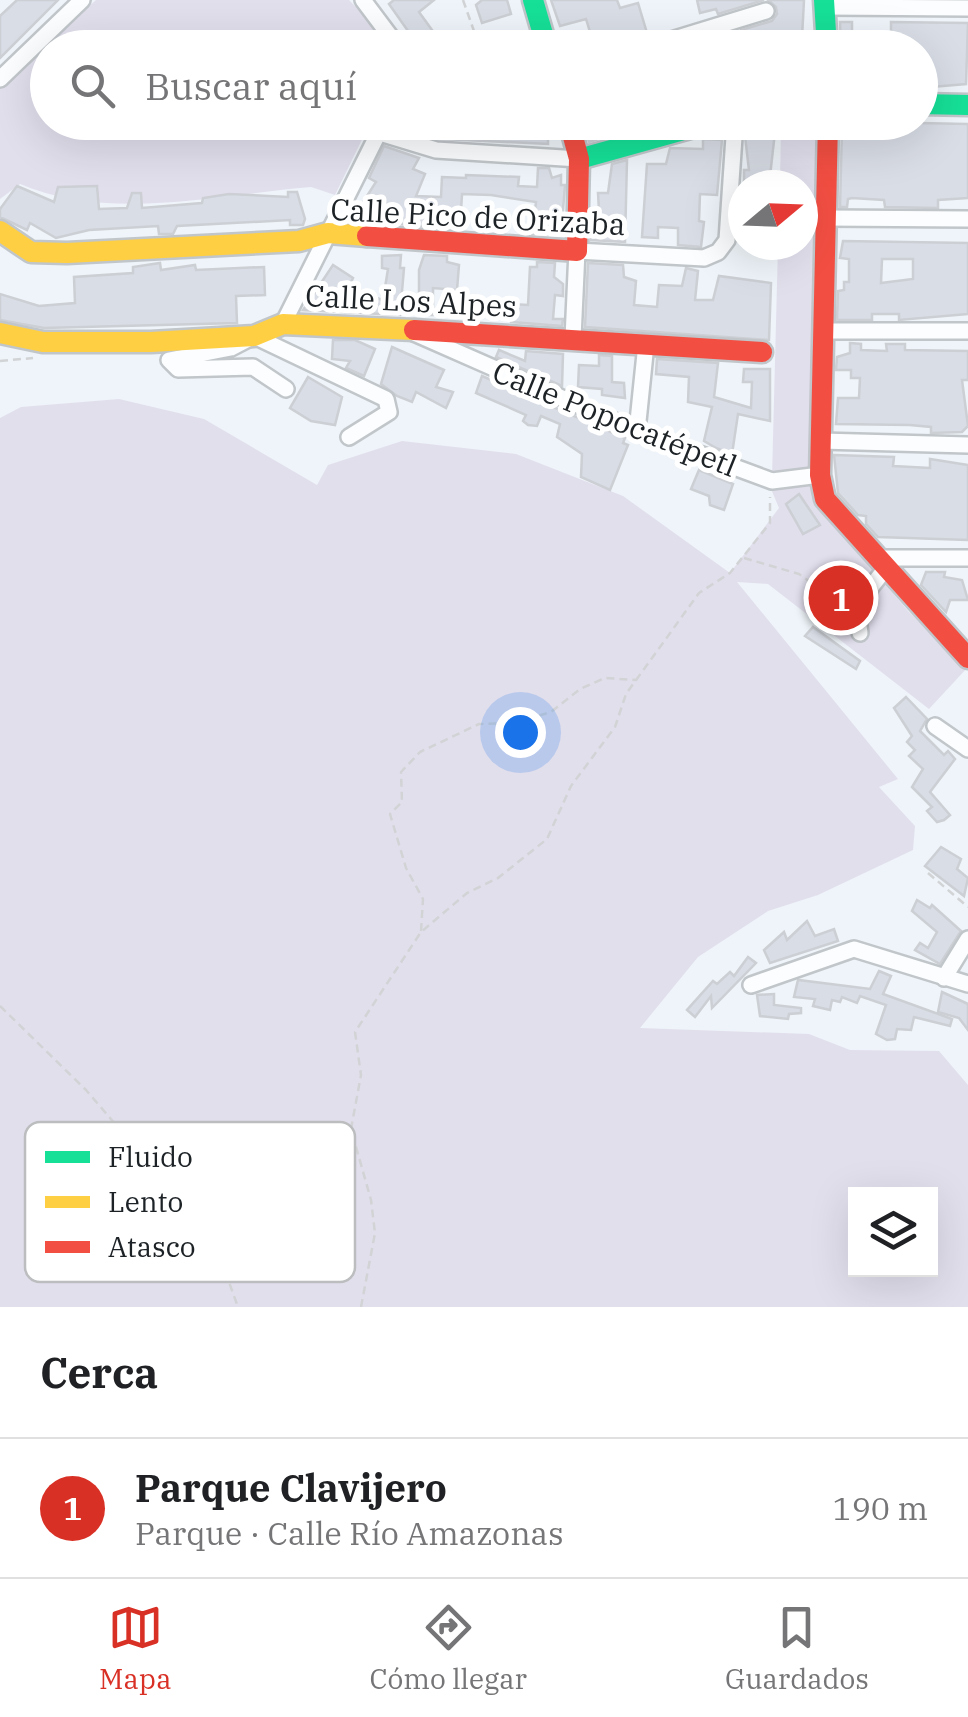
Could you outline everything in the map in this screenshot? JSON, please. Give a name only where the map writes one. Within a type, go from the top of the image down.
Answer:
[{"type":"street","points":[[51,30],[82,0]]},
{"type":"street","points":[[363,0],[386,30]]},
{"type":"street","points":[[533,0],[541,30]]},
{"type":"street","points":[[826,30],[825,4],[968,8]]},
{"type":"street","points":[[706,30],[766,12]]},
{"type":"street","points":[[0,79],[30,50]]},
{"type":"street","points":[[938,104],[968,105]]},
{"type":"street","points":[[283,324],[376,140]]},
{"type":"street","points":[[411,140],[436,150],[579,158],[646,140]]},
{"type":"street","points":[[574,140],[579,158],[574,338]]},
{"type":"street","name":"Calle Pico de Orizaba","points":[[0,232],[31,252],[66,254],[299,241],[328,234],[704,258],[718,252],[727,240],[734,140]]},
{"type":"street","points":[[828,140],[820,441],[825,499],[968,658]]},
{"type":"street","points":[[826,218],[968,218]]},
{"type":"street","name":"Calle Los Alpes","points":[[0,333],[43,342],[254,336],[283,324],[574,338],[762,352]]},
{"type":"street","points":[[824,331],[968,331]]},
{"type":"street","name":"Calle Popocatépetl","points":[[414,333],[637,431],[766,479],[820,475]]},
{"type":"street","points":[[286,388],[252,367],[178,369],[169,360],[231,348],[254,336],[386,398],[391,405],[389,412],[349,437]]},
{"type":"street","points":[[637,431],[646,344]]},
{"type":"street","points":[[820,441],[968,445]]},
{"type":"street","points":[[881,563],[968,558]]},
{"type":"street","points":[[860,634],[855,610],[881,563]]},
{"type":"street","points":[[934,726],[968,749]]},
{"type":"street","points":[[944,978],[968,938]]},
{"type":"street","points":[[751,986],[854,949],[968,984]]},
{"type":"path","points":[[464,0],[474,30]]},
{"type":"path","points":[[352,1122],[361,1075],[354,1040],[421,932],[451,905],[498,878],[546,839],[571,786],[614,727],[626,694],[699,593],[730,573],[773,515],[766,479]]},
{"type":"path","points":[[742,558],[799,574],[807,584],[855,610]]},
{"type":"path","points":[[421,932],[424,899],[406,868],[390,814],[402,802],[401,772],[420,752],[479,724],[514,723],[551,712],[580,688],[605,678],[637,680]]},
{"type":"path","points":[[928,872],[968,907]]},
{"type":"path","points":[[0,1006],[113,1122]]},
{"type":"path","points":[[355,1143],[371,1200],[375,1233],[361,1307]]},
{"type":"path","points":[[229,1282],[238,1307]]},
{"type":"shaded area","points":[[96,0],[349,0],[375,30],[63,30]]},
{"type":"shaded area","points":[[30,60],[30,140],[362,140],[335,195],[311,187],[126,204],[89,202],[20,184],[0,199],[0,87]]},
{"type":"shaded area","points":[[781,140],[816,140],[815,170],[780,170]]},
{"type":"shaded area","points":[[778,260],[813,260],[809,472],[772,477]]},
{"type":"shaded area","points":[[119,399],[204,419],[317,485],[328,465],[402,441],[516,454],[623,496],[730,573],[779,508],[771,489],[810,486],[817,505],[909,612],[968,667],[929,709],[768,584],[737,582],[898,779],[879,787],[915,826],[913,850],[818,895],[768,911],[698,957],[640,1028],[809,1034],[850,1050],[939,1051],[968,1085],[968,1307],[0,1307],[0,418],[21,407]]},
{"type":"building","points":[[17,0],[58,0],[0,58],[0,16]]},
{"type":"building","points":[[394,0],[434,0],[419,12],[432,30],[407,30],[389,4]]},
{"type":"building","points":[[482,0],[507,0],[511,14],[482,23],[476,5]]},
{"type":"building","points":[[551,0],[617,0],[620,8],[638,3],[646,30],[589,30],[586,19],[560,26]]},
{"type":"building","points":[[697,0],[764,0],[718,14],[716,9],[700,13]]},
{"type":"building","points":[[768,0],[804,0],[802,30],[741,30],[772,21],[776,7]]},
{"type":"building","points":[[840,22],[852,22],[852,30],[840,30]]},
{"type":"building","points":[[891,22],[968,23],[966,84],[938,86],[938,30],[891,30]]},
{"type":"building","points":[[938,123],[968,124],[968,198],[938,200],[938,208],[885,207],[884,200],[852,198],[848,199],[847,207],[840,207],[842,140],[938,140]]},
{"type":"building","points":[[465,140],[548,140],[548,144]]},
{"type":"building","points":[[703,140],[722,140],[717,195],[700,194],[699,221],[704,222],[701,247],[678,245],[678,228],[658,227],[658,238],[642,237],[647,164],[666,164],[670,148],[703,149]]},
{"type":"building","points":[[745,140],[774,140],[771,170],[749,170]]},
{"type":"building","points":[[384,146],[419,158],[413,169],[425,174],[416,196],[441,197],[442,177],[466,175],[519,177],[518,186],[537,187],[538,168],[549,168],[552,178],[561,175],[561,185],[565,185],[561,235],[532,234],[536,202],[491,195],[462,194],[460,229],[372,222],[356,213],[376,182],[369,178]]},
{"type":"building","points":[[627,160],[625,242],[591,240],[592,227],[600,228],[598,193],[608,193],[612,164]]},
{"type":"building","points":[[17,186],[54,202],[58,187],[97,186],[99,209],[127,208],[132,193],[141,193],[142,208],[202,203],[203,198],[229,194],[288,197],[288,192],[297,192],[305,219],[303,225],[290,225],[290,220],[177,226],[173,234],[159,234],[158,226],[89,230],[56,238],[30,223],[27,230],[0,217],[0,209]]},
{"type":"building","points":[[843,241],[968,243],[968,314],[899,320],[899,314],[872,314],[872,320],[837,320],[838,291],[844,290],[844,282],[849,282],[849,259],[840,258]],"holes":[[[882,259],[913,259],[913,279],[881,283]]]},
{"type":"building","points":[[401,255],[400,268],[404,268],[400,315],[303,310],[333,265],[353,278],[348,289],[383,300],[388,269],[382,268],[382,256]]},
{"type":"building","points":[[424,255],[447,256],[447,262],[459,265],[457,290],[433,288],[433,315],[419,315],[419,270]]},
{"type":"building","points":[[537,262],[555,263],[554,277],[563,284],[563,296],[555,295],[553,319],[563,319],[562,326],[511,322],[512,304],[528,305],[530,267],[537,267]]},
{"type":"building","points":[[160,263],[161,270],[195,265],[196,270],[264,267],[265,295],[236,296],[237,323],[44,328],[0,320],[0,294],[39,306],[75,303],[74,277],[133,273],[133,267]]},
{"type":"building","points":[[588,263],[623,265],[624,277],[636,281],[634,305],[657,307],[659,285],[682,286],[686,268],[698,271],[695,300],[713,300],[719,276],[771,283],[769,340],[585,327]]},
{"type":"building","points":[[333,340],[355,340],[375,349],[364,376],[346,368],[350,361],[332,359]]},
{"type":"building","points":[[850,343],[861,344],[861,350],[887,351],[886,344],[905,344],[905,350],[968,351],[968,380],[962,380],[968,426],[962,432],[931,433],[931,427],[910,425],[836,424],[838,398],[859,398],[860,378],[851,378],[851,370],[836,370],[837,357],[850,353]]},
{"type":"building","points":[[392,347],[444,370],[436,387],[453,392],[446,408],[416,392],[412,402],[381,384]]},
{"type":"building","points":[[499,350],[525,361],[526,351],[563,354],[562,386],[496,357]]},
{"type":"building","points":[[599,355],[612,356],[612,382],[624,383],[625,398],[602,395],[602,389],[578,387],[579,365],[599,366]]},
{"type":"building","points":[[657,359],[718,363],[714,397],[751,408],[752,382],[743,382],[744,369],[770,369],[770,421],[738,414],[732,454],[716,448],[704,441],[712,407],[688,402],[689,377],[656,374]]},
{"type":"building","points":[[482,376],[625,438],[623,443],[628,445],[610,490],[581,477],[582,454],[557,437],[560,424],[541,416],[537,426],[528,425],[523,421],[526,415],[476,393]]},
{"type":"building","points":[[308,377],[342,397],[335,425],[311,421],[290,408]]},
{"type":"building","points":[[834,455],[894,457],[893,466],[930,468],[930,459],[968,465],[968,540],[878,537],[866,524],[866,516],[858,515],[838,493]]},
{"type":"building","points":[[699,470],[733,484],[724,510],[710,505],[709,496],[691,489]]},
{"type":"building","points":[[799,494],[820,525],[803,534],[786,504]]},
{"type":"building","points":[[926,572],[945,572],[944,577],[962,580],[968,600],[950,600],[946,612],[921,585]]},
{"type":"building","points":[[813,627],[860,661],[856,669],[805,636]]},
{"type":"building","points":[[906,697],[927,719],[920,731],[944,755],[948,751],[955,759],[930,792],[950,815],[937,822],[927,811],[932,807],[912,787],[923,769],[909,756],[915,750],[907,742],[912,736],[894,708]]},
{"type":"building","points":[[941,847],[961,859],[957,869],[968,878],[964,896],[925,866]]},
{"type":"building","points":[[917,900],[930,908],[932,905],[961,931],[940,964],[915,950],[920,943],[928,948],[937,932],[912,911]]},
{"type":"building","points":[[807,921],[815,936],[834,929],[838,941],[770,963],[764,950],[784,932],[787,940]]},
{"type":"building","points":[[748,957],[756,963],[712,1008],[711,996],[695,1017],[687,1010],[713,981],[717,984],[730,972],[734,976]]},
{"type":"building","points":[[879,971],[891,976],[883,994],[952,1019],[950,1026],[914,1017],[911,1030],[897,1029],[895,1039],[887,1040],[876,1034],[886,1005],[860,996],[857,1003],[842,997],[840,1002],[832,1000],[830,1010],[813,1006],[815,999],[794,997],[798,980],[870,989]]},
{"type":"building","points":[[942,992],[968,1004],[968,1030],[959,1018],[938,1012]]},
{"type":"building","points":[[774,994],[774,1005],[801,1008],[801,1013],[789,1014],[788,1019],[760,1016],[757,995]]},
{"type":"traffic: fast","points":[[533,0],[542,30]]},
{"type":"traffic: fast","points":[[824,0],[826,30]]},
{"type":"traffic: fast","points":[[938,104],[968,105]]},
{"type":"traffic: fast","points":[[579,159],[647,140]]},
{"type":"traffic: slow","points":[[0,231],[31,252],[67,253],[299,241],[328,233],[367,236]]},
{"type":"traffic: slow","points":[[0,333],[43,342],[151,342],[254,336],[283,324],[414,330]]},
{"type":"traffic: jam","points":[[367,236],[577,251],[579,159],[574,140]]},
{"type":"traffic: jam","points":[[828,140],[820,475],[825,499],[968,658]]},
{"type":"traffic: jam","points":[[414,330],[762,352]]},
{"type":"place","name":"Parque Clavijero","points":[[841,598]]}]
